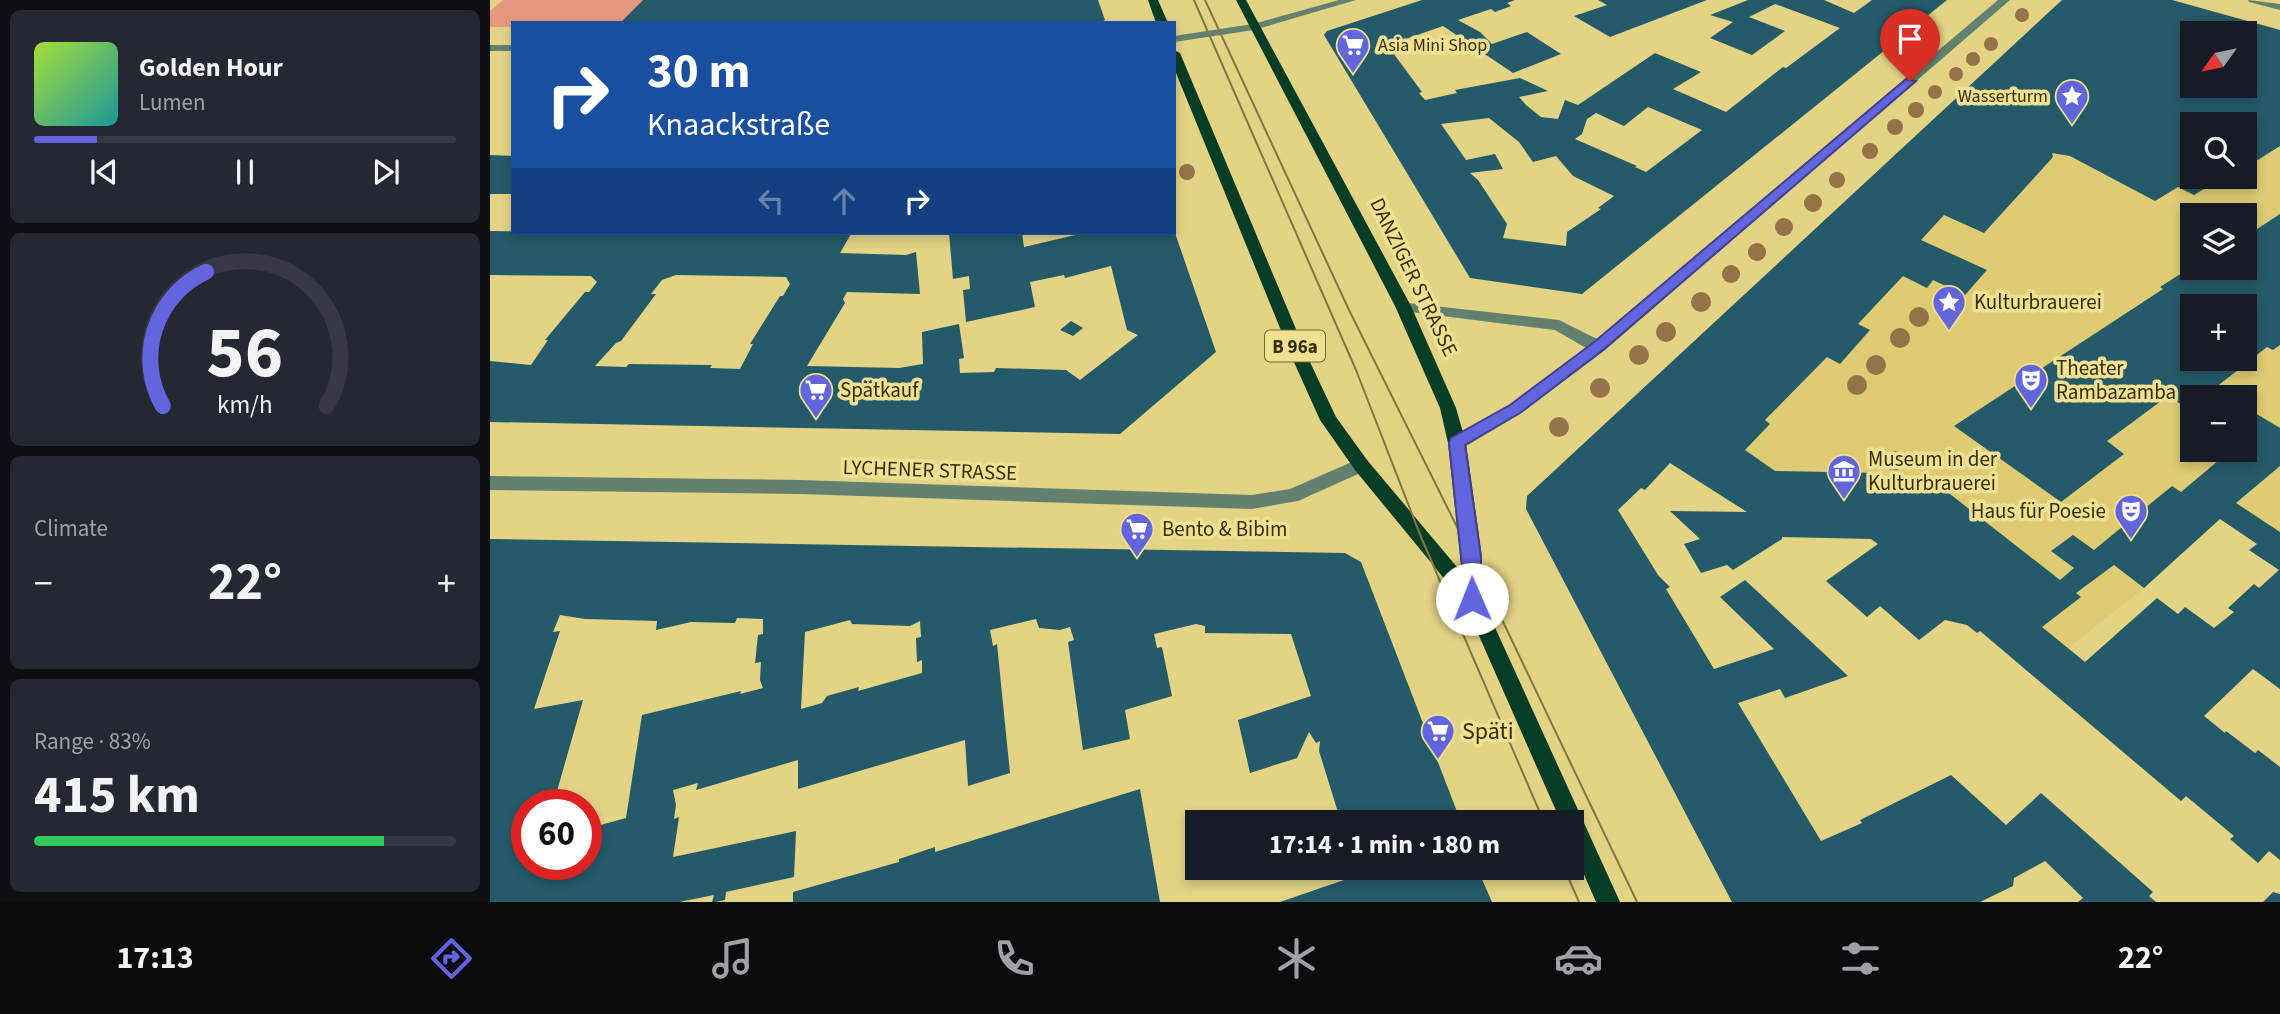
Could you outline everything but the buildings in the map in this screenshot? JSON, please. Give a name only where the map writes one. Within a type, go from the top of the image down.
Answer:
[{"type":"main road","points":[[1153,0],[1161,21]]},
{"type":"main road","name":"DANZIGER STRASSE","points":[[1241,0],[1403,306],[1448,408],[1457,443],[1472,557],[1472,599]]},
{"type":"main road","name":"DANZIGER STRASSE","points":[[1176,58],[1310,381],[1329,420],[1361,465],[1472,599],[1608,902]]},
{"type":"street","points":[[1176,39],[1254,27],[1351,0]]},
{"type":"street","points":[[1457,443],[1515,409],[1598,347],[2005,0]]},
{"type":"street","points":[[2253,0],[2280,7]]},
{"type":"street","points":[[490,48],[511,48]]},
{"type":"street","points":[[1403,306],[1559,325],[1598,347]]},
{"type":"street","name":"LYCHENER STRASSE","points":[[490,483],[800,487],[1085,499],[1252,502],[1292,496],[1361,465]]},
{"type":"shaded area","points":[[503,0],[643,0],[622,21],[511,21],[511,27],[490,27],[490,11]]},
{"type":"shaded area","name":"Kulturbrauerei","points":[[2062,0],[2172,0],[2248,21],[2180,21],[2180,98],[2258,98],[2258,24],[2280,30],[2280,532],[2236,504],[2144,588],[2068,648],[2013,605],[1977,633],[1967,625],[1945,620],[1919,640],[1840,572],[1891,535],[1747,512],[1607,423]]},
{"type":"tram line","points":[[1194,0],[1356,370],[1421,537],[1539,810]]},
{"type":"tram line","points":[[1205,0],[1349,310],[1472,557],[1637,902]]},
{"type":"tram line","points":[[1569,880],[1579,902]]},
{"type":"place","name":"Asia Mini Shop","points":[[1353,75]]},
{"type":"place","name":"Wasserturm","points":[[2072,126]]},
{"type":"place","name":"Kulturbrauerei","points":[[1949,332]]},
{"type":"place","name":"Theater Rambazamba","points":[[2031,410]]},
{"type":"place","name":"Spätkauf","points":[[816,420]]},
{"type":"place","name":"Museum in der Kulturbrauerei","points":[[1844,501]]},
{"type":"place","name":"Haus für Poesie","points":[[2131,541]]},
{"type":"place","name":"Bento & Bibim","points":[[1137,559]]},
{"type":"place","name":"Späti","points":[[1438,761]]},
{"type":"route","points":[[1472,599],[1472,557],[1457,443],[1515,409],[1598,347],[1910,81]]}]
